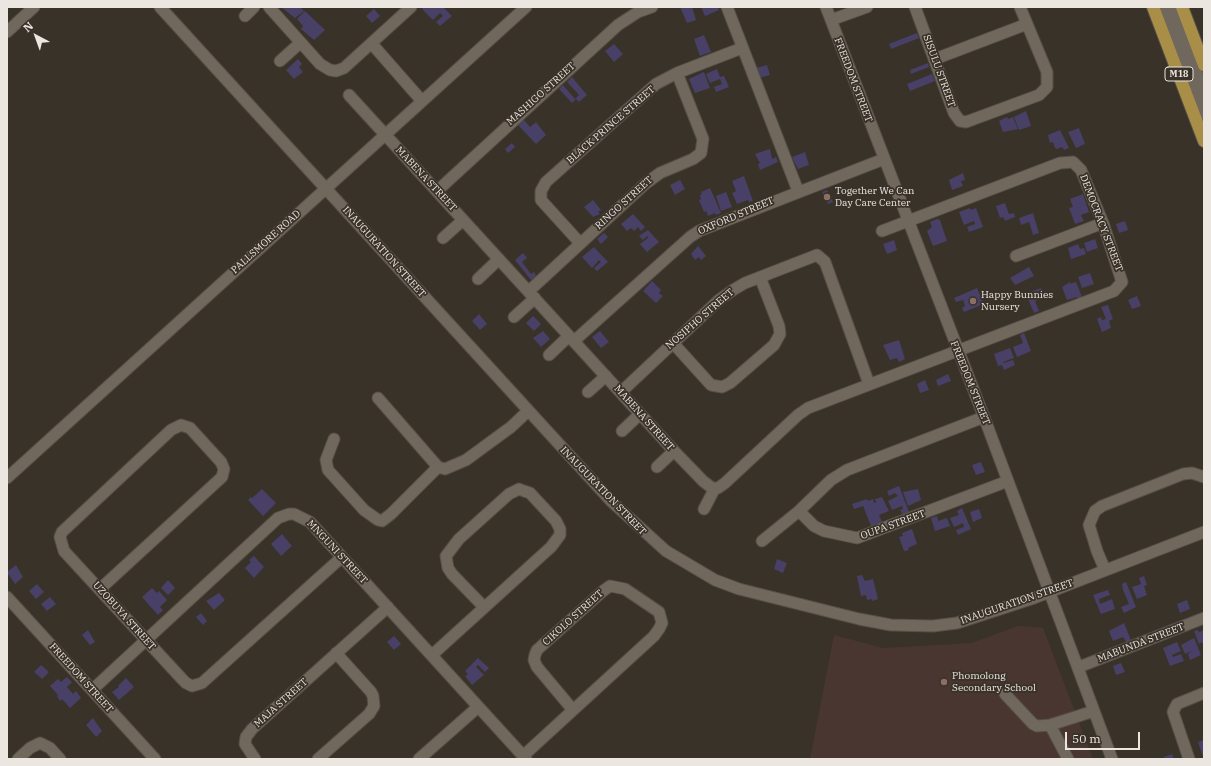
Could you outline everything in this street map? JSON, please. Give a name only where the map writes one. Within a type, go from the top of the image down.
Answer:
[{"type":"main road","name":"M18","points":[[1153,7],[1204,141]]},
{"type":"main road","name":"M18","points":[[1182,7],[1204,65]]},
{"type":"street","points":[[7,32],[34,7]]},
{"type":"street","name":"INAUGURATION STREET","points":[[160,7],[612,502],[648,537],[666,551],[697,570],[739,589],[859,619],[913,627],[957,623],[1049,592],[1204,532]]},
{"type":"street","points":[[245,16],[254,7]]},
{"type":"street","points":[[269,7],[300,43],[325,67],[336,71],[344,68],[411,7]]},
{"type":"street","name":"PALLSMORE ROAD","points":[[7,478],[526,7]]},
{"type":"street","name":"MASHIGO STREET","points":[[437,191],[618,25],[638,12],[652,7]]},
{"type":"street","points":[[727,7],[798,191]]},
{"type":"street","name":"FREEDOM STREET","points":[[826,7],[1079,667],[1112,759]]},
{"type":"street","points":[[831,20],[867,7]]},
{"type":"street","name":"SISULU STREET","points":[[915,7],[954,113],[960,121],[966,122],[1039,95],[1047,87],[1047,72],[1020,7]]},
{"type":"street","points":[[1163,7],[1204,114]]},
{"type":"street","points":[[1172,7],[1204,92]]},
{"type":"street","points":[[934,59],[1027,24]]},
{"type":"street","points":[[280,60],[300,43]]},
{"type":"street","points":[[372,44],[422,101]]},
{"type":"street","name":"BLACK PRINCE STREET","points":[[580,243],[541,200],[541,191],[546,182],[651,88],[677,73],[742,48]]},
{"type":"street","name":"RINGO STREET","points":[[514,317],[532,295],[580,243],[653,177],[693,159],[701,153],[703,149],[703,139],[677,73]]},
{"type":"street","name":"MABENA STREET","points":[[349,95],[674,451],[703,481],[715,488]]},
{"type":"street","name":"OXFORD STREET","points":[[549,355],[572,339],[694,234],[709,226],[884,159]]},
{"type":"street","name":"DEMOCRACY STREET","points":[[908,220],[1068,161],[1073,162],[1081,170],[1103,223],[1122,276],[1120,285],[1114,292],[957,351]]},
{"type":"street","points":[[443,238],[463,220]]},
{"type":"street","points":[[882,231],[908,220]]},
{"type":"street","points":[[1016,256],[1103,223]]},
{"type":"street","name":"NOSIPHO STREET","points":[[621,392],[728,294],[745,283],[814,256],[822,257],[869,384]]},
{"type":"street","points":[[478,279],[499,259]]},
{"type":"street","points":[[673,343],[711,385],[722,387],[730,383],[774,344],[780,334],[779,326],[760,277]]},
{"type":"street","points":[[704,509],[715,488],[725,483],[803,411],[957,351]]},
{"type":"street","points":[[588,392],[606,376]]},
{"type":"street","points":[[378,398],[438,467],[445,469],[466,460],[511,427],[528,411]]},
{"type":"street","points":[[622,431],[640,414]]},
{"type":"street","points":[[762,541],[799,511],[831,480],[847,470],[984,418]]},
{"type":"street","name":"UZOBUYA STREET","points":[[100,589],[218,481],[224,473],[222,462],[190,428],[185,425],[176,427],[62,532],[60,537],[64,551],[189,685],[196,685],[208,678],[342,557]]},
{"type":"street","points":[[334,439],[326,460],[328,470],[364,510],[378,520],[382,521],[391,514],[438,467]]},
{"type":"street","points":[[657,468],[674,451]]},
{"type":"street","points":[[1105,570],[1089,525],[1095,511],[1102,506],[1183,474],[1192,473],[1204,478]]},
{"type":"street","name":"OUPA STREET","points":[[799,511],[814,526],[824,531],[857,538],[1008,481]]},
{"type":"street","points":[[432,655],[484,608],[551,547],[560,534],[560,529],[556,521],[530,493],[519,490],[509,494],[459,539],[446,556],[448,568],[452,574],[484,608]]},
{"type":"street","name":"MNGUNI STREET","points":[[92,690],[282,515],[294,514],[305,518],[342,557],[525,758]]},
{"type":"street","name":"CIKOLO STREET","points":[[525,758],[660,629],[662,623],[659,612],[625,589],[610,586],[537,650],[534,660],[537,667],[574,710]]},
{"type":"street","name":"FREEDOM STREET","points":[[7,597],[155,759]]},
{"type":"street","name":"MAJA STREET","points":[[255,759],[245,744],[248,734],[388,607]]},
{"type":"street","name":"MABUNDA STREET","points":[[1079,667],[1204,618]]},
{"type":"street","points":[[318,759],[369,714],[374,706],[371,692],[336,653]]},
{"type":"street","points":[[1189,759],[1173,712],[1177,704],[1204,693]]},
{"type":"street","points":[[1005,694],[1033,724],[1040,727],[1094,711]]},
{"type":"street","points":[[425,757],[478,707]]},
{"type":"street","points":[[1050,725],[1068,759]]},
{"type":"street","points":[[18,759],[30,748],[40,743],[50,748],[60,759]]},
{"type":"shaded area","name":"Phomolong Secondary School","points":[[1018,626],[1043,628],[1093,759],[810,759],[834,635],[883,648],[972,643]]},
{"type":"building","points":[[281,7],[300,7],[304,11],[295,18]]},
{"type":"building","points":[[424,7],[443,7],[452,16],[440,26],[436,22],[443,16],[440,13],[433,20],[422,9]]},
{"type":"building","points":[[680,7],[692,7],[696,20],[687,23]]},
{"type":"building","points":[[701,7],[718,7],[719,10],[705,16]]},
{"type":"building","points":[[374,9],[380,16],[372,23],[366,16]]},
{"type":"building","points":[[305,11],[325,30],[314,40],[301,29],[303,26],[297,19]]},
{"type":"building","points":[[917,33],[919,38],[891,49],[889,44]]},
{"type":"building","points":[[704,35],[711,52],[700,56],[694,39]]},
{"type":"building","points":[[614,44],[623,54],[614,62],[605,51]]},
{"type":"building","points":[[298,59],[302,64],[299,67],[303,72],[294,79],[286,70]]},
{"type":"building","points":[[928,63],[929,67],[911,74],[910,70]]},
{"type":"building","points":[[767,65],[770,75],[759,78],[756,68]]},
{"type":"building","points":[[717,69],[720,77],[724,76],[729,87],[716,92],[714,87],[722,84],[720,79],[710,83],[706,74]]},
{"type":"building","points":[[704,72],[710,88],[695,93],[689,79]]},
{"type":"building","points":[[932,74],[935,81],[910,91],[907,84]]},
{"type":"building","points":[[572,77],[587,95],[579,102],[576,99],[572,103],[559,89],[563,85],[575,99],[579,95],[567,82]]},
{"type":"building","points":[[1026,111],[1031,126],[1019,130],[1014,117]]},
{"type":"building","points":[[1007,117],[1008,119],[1013,117],[1018,129],[1003,132],[999,121]]},
{"type":"building","points":[[524,120],[530,127],[536,122],[546,135],[536,144],[518,125]]},
{"type":"building","points":[[1079,128],[1085,144],[1076,148],[1068,132]]},
{"type":"building","points":[[1060,130],[1069,148],[1064,150],[1062,147],[1057,149],[1055,148],[1053,142],[1050,143],[1048,135]]},
{"type":"building","points":[[512,143],[515,147],[508,153],[505,149]]},
{"type":"building","points":[[770,149],[772,159],[776,157],[778,162],[760,170],[758,164],[760,163],[755,154]]},
{"type":"building","points":[[805,152],[809,165],[798,169],[792,157]]},
{"type":"building","points":[[963,173],[965,180],[961,181],[963,186],[952,190],[949,180]]},
{"type":"building","points":[[744,176],[753,201],[749,202],[748,200],[737,204],[732,193],[736,191],[732,181]]},
{"type":"building","points":[[680,180],[685,189],[675,195],[670,185]]},
{"type":"building","points":[[710,188],[721,213],[716,215],[715,213],[708,216],[706,211],[704,212],[699,200],[701,199],[701,192]]},
{"type":"building","name":"Together We Can Day Care Center","points":[[827,190],[833,202],[828,204],[822,192]]},
{"type":"building","points":[[726,192],[732,207],[721,211],[716,196]]},
{"type":"building","points":[[1083,194],[1089,212],[1081,215],[1084,221],[1075,224],[1069,208],[1073,207],[1070,199]]},
{"type":"building","points":[[593,200],[601,210],[598,212],[600,214],[593,217],[584,207]]},
{"type":"building","points":[[1005,203],[1009,214],[1014,213],[1015,217],[1005,221],[1003,217],[1000,218],[996,206]]},
{"type":"building","points":[[970,208],[971,210],[976,208],[983,227],[969,232],[967,227],[975,224],[974,221],[964,225],[959,212]]},
{"type":"building","points":[[1033,213],[1039,233],[1033,235],[1029,222],[1021,225],[1019,218]]},
{"type":"building","points":[[633,214],[645,227],[641,231],[638,227],[634,231],[631,228],[627,231],[621,224]]},
{"type":"building","points":[[937,219],[940,220],[947,241],[933,246],[927,231],[932,227],[930,222]]},
{"type":"building","points":[[1125,221],[1128,230],[1119,233],[1116,224]]},
{"type":"building","points":[[648,230],[659,242],[647,252],[640,244],[648,238],[647,236],[643,240],[639,236]]},
{"type":"building","points":[[604,233],[608,237],[601,244],[597,239]]},
{"type":"building","points":[[1095,239],[1098,248],[1087,252],[1084,243]]},
{"type":"building","points":[[894,240],[897,250],[887,254],[883,244]]},
{"type":"building","points":[[1078,244],[1080,249],[1084,248],[1086,254],[1071,259],[1068,248]]},
{"type":"building","points":[[698,246],[706,256],[701,260],[699,257],[695,260],[691,254]]},
{"type":"building","points":[[594,247],[608,262],[597,271],[594,268],[601,262],[599,260],[592,268],[582,257]]},
{"type":"building","points":[[523,253],[527,258],[522,262],[531,274],[534,272],[536,276],[531,280],[515,260]]},
{"type":"building","points":[[1029,267],[1034,276],[1015,285],[1010,278]]},
{"type":"building","points":[[1090,273],[1094,284],[1082,288],[1078,277]]},
{"type":"building","points":[[652,281],[661,290],[659,293],[663,296],[656,303],[643,291]]},
{"type":"building","points":[[1070,282],[1070,284],[1076,282],[1082,297],[1067,300],[1062,287]]},
{"type":"building","name":"Happy Bunnies Nursery","points":[[977,288],[984,304],[964,312],[962,308],[965,306],[963,300],[956,302],[954,298]]},
{"type":"building","points":[[1041,288],[1045,297],[1035,301],[1039,311],[1034,313],[1028,299],[1032,297],[1030,292]]},
{"type":"building","points":[[1137,296],[1141,306],[1132,309],[1128,300]]},
{"type":"building","points":[[1108,305],[1113,319],[1109,321],[1111,328],[1102,332],[1097,319],[1101,317],[1102,320],[1106,319],[1101,307]]},
{"type":"building","points":[[479,314],[487,324],[480,330],[472,321]]},
{"type":"building","points":[[533,316],[541,324],[534,331],[526,323]]},
{"type":"building","points":[[543,331],[550,339],[541,347],[533,338]]},
{"type":"building","points":[[600,331],[609,342],[601,348],[592,337]]},
{"type":"building","points":[[1024,333],[1031,351],[1017,357],[1013,347],[1023,343],[1020,335]]},
{"type":"building","points":[[899,340],[905,359],[899,362],[897,358],[890,360],[883,345]]},
{"type":"building","points":[[1010,348],[1014,358],[1003,362],[1013,360],[1015,365],[1004,370],[1002,365],[998,366],[994,354]]},
{"type":"building","points":[[948,374],[951,381],[938,386],[936,380]]},
{"type":"building","points":[[925,380],[929,390],[920,393],[917,384]]},
{"type":"building","points":[[981,462],[985,472],[976,475],[972,465]]},
{"type":"building","points":[[899,486],[909,512],[902,514],[900,510],[903,509],[902,506],[892,510],[888,501],[898,496],[895,493],[889,496],[887,491]]},
{"type":"building","points":[[262,489],[276,503],[263,516],[248,500]]},
{"type":"building","points":[[918,489],[921,500],[908,506],[903,492]]},
{"type":"building","points":[[882,497],[889,511],[879,515],[882,522],[871,526],[863,506],[854,509],[852,504],[867,499],[868,501],[873,499],[874,503],[876,502],[875,499]]},
{"type":"building","points":[[962,508],[971,529],[958,535],[956,530],[964,527],[963,523],[954,527],[950,518],[959,515],[957,511]]},
{"type":"building","points":[[979,509],[982,518],[973,522],[970,512]]},
{"type":"building","points":[[937,516],[938,521],[947,518],[950,526],[935,531],[931,518]]},
{"type":"building","points":[[912,529],[917,544],[908,548],[909,550],[904,551],[899,537],[903,536],[902,533]]},
{"type":"building","points":[[282,534],[292,546],[281,556],[271,544]]},
{"type":"building","points":[[254,556],[264,567],[254,578],[245,568],[251,562],[249,560]]},
{"type":"building","points":[[777,559],[787,563],[783,573],[774,569]]},
{"type":"building","points":[[16,565],[23,577],[15,584],[9,575],[7,575],[7,572]]},
{"type":"building","points":[[862,575],[865,581],[873,579],[878,599],[872,601],[872,599],[867,600],[866,595],[861,596],[857,576]]},
{"type":"building","points":[[1144,576],[1147,585],[1144,586],[1147,595],[1137,599],[1132,587],[1141,584],[1139,578]]},
{"type":"building","points":[[168,580],[175,588],[168,595],[161,588]]},
{"type":"building","points":[[1126,582],[1136,607],[1124,613],[1121,607],[1129,604],[1122,584]]},
{"type":"building","points":[[37,584],[44,592],[36,599],[29,591]]},
{"type":"building","points":[[152,588],[157,593],[159,591],[167,600],[160,607],[163,610],[158,615],[142,597]]},
{"type":"building","points":[[1108,590],[1110,595],[1099,599],[1100,604],[1112,599],[1115,609],[1101,614],[1093,595]]},
{"type":"building","points":[[219,593],[225,600],[214,610],[206,601]]},
{"type":"building","points":[[50,597],[56,604],[47,611],[41,604]]},
{"type":"building","points":[[1187,600],[1190,609],[1180,613],[1177,604]]},
{"type":"building","points":[[201,613],[207,621],[203,625],[196,617]]},
{"type":"building","points":[[1124,623],[1131,640],[1126,642],[1123,637],[1113,641],[1109,631]]},
{"type":"building","points":[[88,630],[95,642],[90,645],[82,635]]},
{"type":"building","points":[[1198,630],[1199,632],[1204,630],[1204,648],[1202,642],[1199,644],[1194,631]]},
{"type":"building","points":[[394,636],[401,644],[394,650],[387,642]]},
{"type":"building","points":[[1194,638],[1201,655],[1190,660],[1188,654],[1192,651],[1185,654],[1181,645]]},
{"type":"building","points":[[1177,642],[1181,651],[1172,655],[1173,657],[1181,654],[1184,661],[1170,666],[1163,648]]},
{"type":"building","points":[[478,658],[489,668],[485,672],[478,665],[476,667],[484,675],[472,685],[465,676],[468,674],[465,671]]},
{"type":"building","points":[[1121,663],[1125,672],[1116,675],[1113,666]]},
{"type":"building","points":[[41,665],[49,672],[42,679],[34,672]]},
{"type":"building","points":[[67,677],[72,682],[67,687],[73,694],[76,691],[81,698],[70,708],[62,699],[60,701],[57,696],[58,695],[50,686],[58,679],[61,682]]},
{"type":"building","points":[[126,678],[134,687],[119,700],[112,692],[119,687],[118,686]]},
{"type":"building","points":[[93,718],[102,731],[96,737],[86,725]]},
{"type":"building","points":[[1204,740],[1204,757],[1203,757],[1198,742]]},
{"type":"building","points":[[1172,754],[1174,759],[1164,759],[1164,757]]},
{"type":"place","name":"Together We Can Day Care Center","points":[[827,197]]},
{"type":"place","name":"Happy Bunnies Nursery","points":[[973,301]]},
{"type":"place","name":"Phomolong Secondary School","points":[[944,682]]}]
